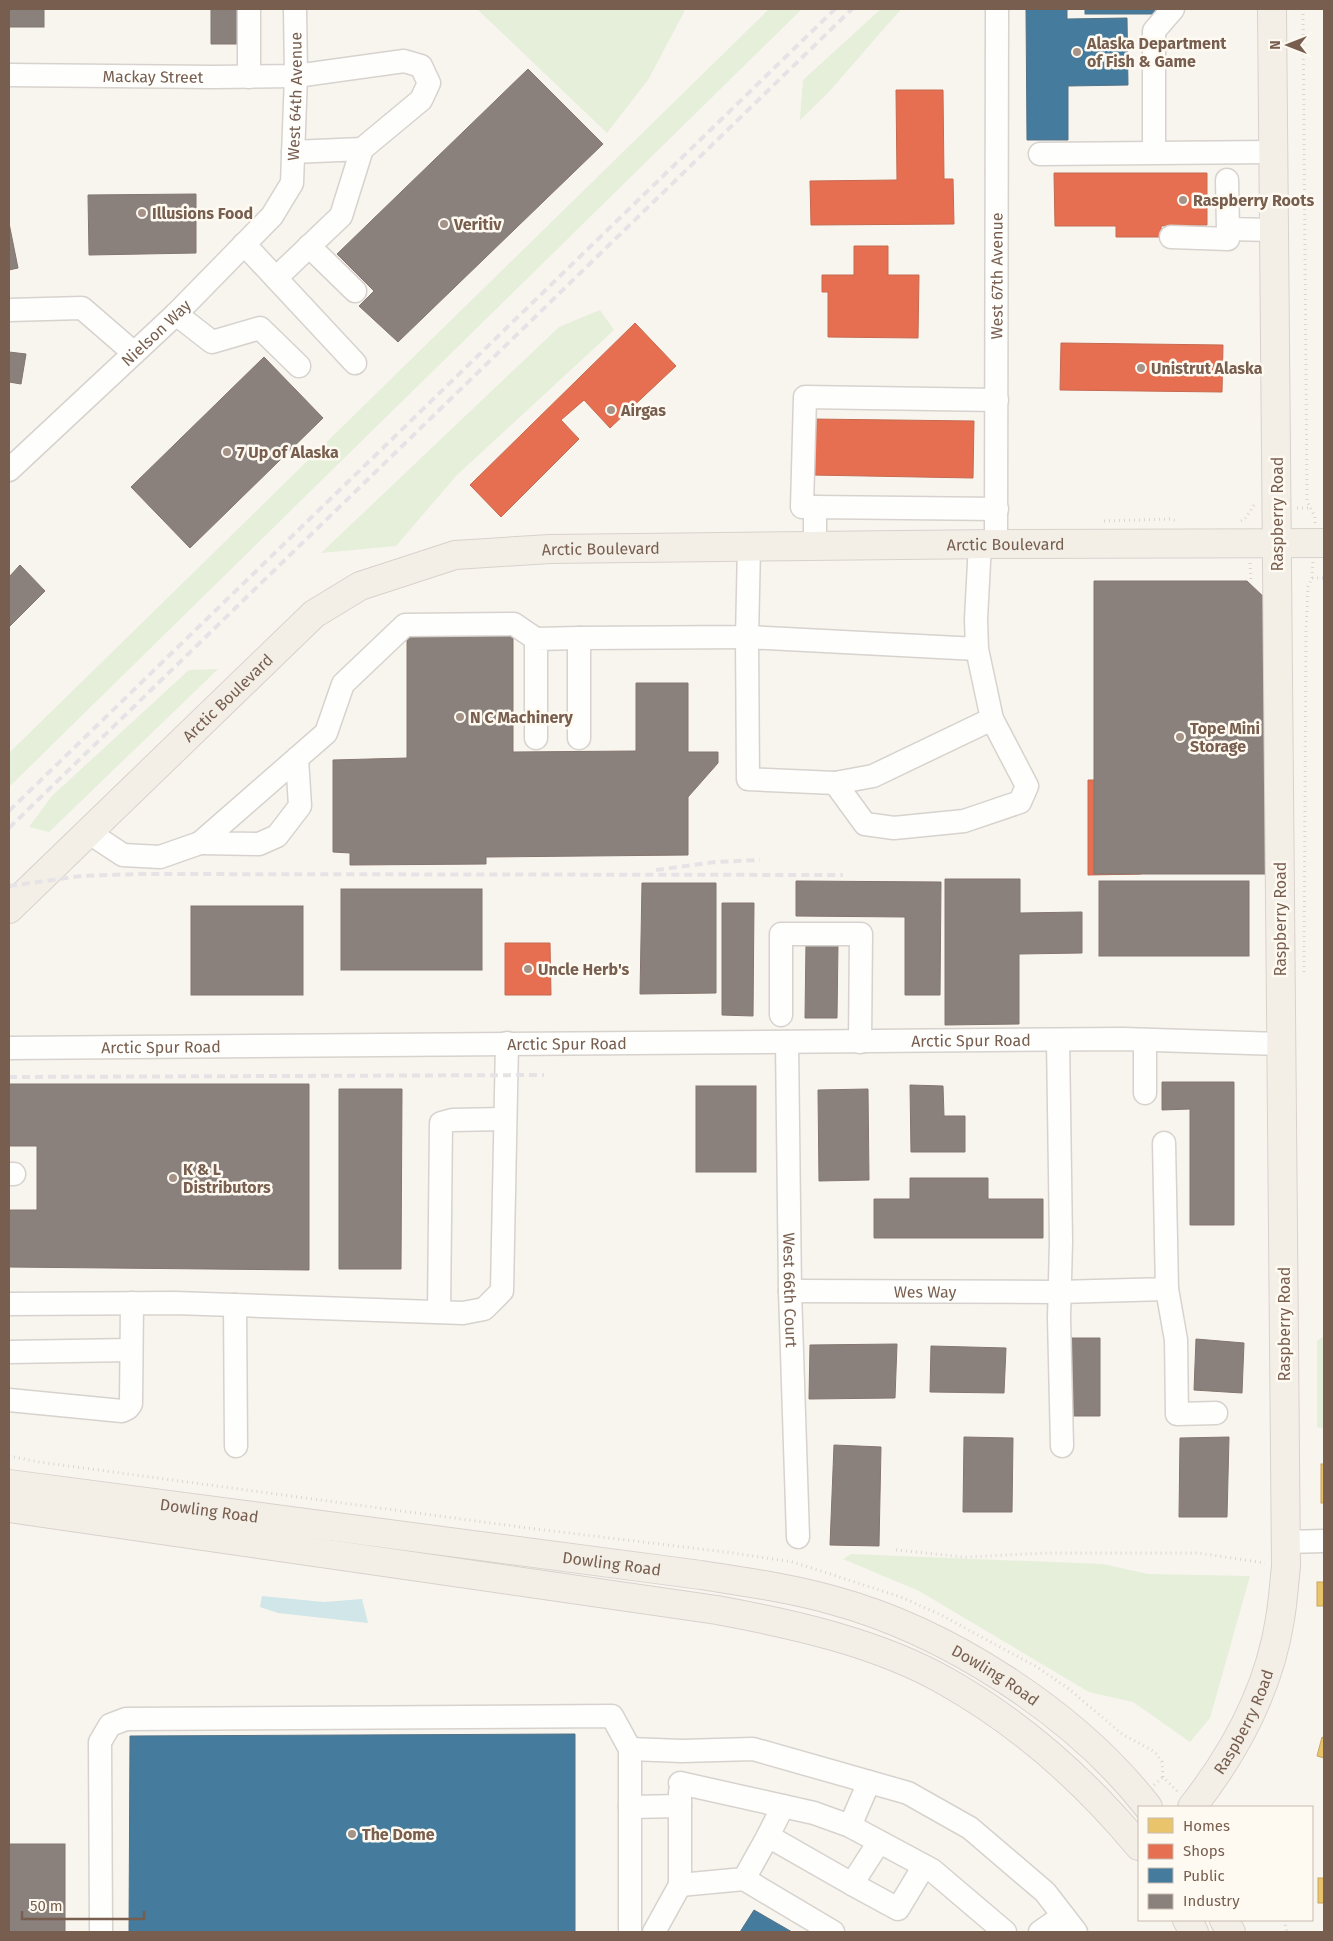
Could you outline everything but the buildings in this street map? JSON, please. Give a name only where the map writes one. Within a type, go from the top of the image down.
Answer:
[{"type":"main road","name":"Raspberry Road","points":[[1193,1806],[1218,1774],[1243,1732],[1260,1694],[1276,1642],[1286,1554],[1272,9]]},
{"type":"main road","name":"Arctic Boulevard","points":[[9,909],[314,614],[360,586],[455,555],[550,549],[988,544],[1324,543]]},
{"type":"main road","name":"Dowling Road","points":[[9,1484],[701,1575],[774,1586],[833,1600],[889,1620],[937,1641],[1007,1680],[1045,1707],[1090,1745],[1116,1769],[1147,1806]]},
{"type":"main road","name":"Dowling Road","points":[[9,1508],[717,1610],[776,1621],[835,1637],[919,1668],[995,1712],[1028,1737],[1084,1785],[1118,1820],[1138,1845]]},
{"type":"main road","points":[[1188,1921],[1194,1932]]},
{"type":"main road","points":[[1225,1921],[1231,1932]]},
{"type":"street","points":[[249,9],[250,77]]},
{"type":"street","name":"West 64th Avenue","points":[[292,183],[296,76],[295,9]]},
{"type":"street","name":"West 67th Avenue","points":[[835,783],[865,824],[894,828],[964,821],[1020,802],[1027,786],[992,718],[977,649],[976,620],[988,544],[997,509],[997,9]]},
{"type":"street","points":[[1154,152],[1154,31],[1173,9]]},
{"type":"street","name":"Mackay Street","points":[[9,75],[296,76],[404,61],[421,66],[429,83],[421,100],[362,149]]},
{"type":"street","points":[[276,278],[341,216],[362,149],[293,152]]},
{"type":"street","points":[[1040,154],[1274,152]]},
{"type":"street","points":[[1171,237],[1228,239],[1227,180]]},
{"type":"street","name":"Nielson Way","points":[[9,470],[176,314],[272,216],[292,183]]},
{"type":"street","points":[[1228,229],[1274,230]]},
{"type":"street","points":[[244,244],[355,363]]},
{"type":"street","points":[[310,246],[355,291]]},
{"type":"street","points":[[9,310],[82,308],[134,353]]},
{"type":"street","points":[[176,314],[212,342],[260,328],[299,366]]},
{"type":"street","points":[[997,400],[805,397],[802,508],[997,509]]},
{"type":"street","points":[[815,507],[815,546]]},
{"type":"street","points":[[748,547],[748,779],[835,783],[873,776],[992,718]]},
{"type":"street","points":[[200,843],[326,733],[343,684],[405,625],[514,624],[536,639],[747,637],[977,649]]},
{"type":"street","points":[[580,638],[580,738]]},
{"type":"street","points":[[536,639],[536,738]]},
{"type":"street","points":[[88,832],[123,855],[160,857],[200,843],[259,844],[277,836],[300,806],[297,758]]},
{"type":"street","points":[[781,1014],[781,934],[861,934],[860,1042]]},
{"type":"street","points":[[1134,1039],[1145,1094]]},
{"type":"street","name":"Arctic Spur Road","points":[[9,1048],[1134,1039],[1281,1044]]},
{"type":"street","points":[[1058,1040],[1062,1446]]},
{"type":"street","name":"West 66th Court","points":[[787,1042],[790,1291],[798,1537]]},
{"type":"street","points":[[9,1304],[132,1303],[235,1305],[463,1313],[484,1309],[502,1291],[507,1043]]},
{"type":"street","points":[[439,1312],[441,1123],[452,1120],[506,1119]]},
{"type":"street","points":[[1164,1143],[1167,1289],[1176,1340],[1177,1414],[1216,1413]]},
{"type":"street","name":"Wes Way","points":[[790,1291],[1059,1292],[1167,1289]]},
{"type":"street","points":[[9,1400],[122,1411],[128,1408],[131,1404],[132,1303]]},
{"type":"street","points":[[235,1305],[236,1446]]},
{"type":"street","points":[[9,1352],[131,1350]]},
{"type":"street","points":[[1286,1554],[1324,1542]]},
{"type":"street","points":[[101,1932],[100,1742],[110,1725],[126,1719],[612,1716],[630,1749],[630,1932]]},
{"type":"street","points":[[630,1749],[682,1751],[753,1749],[908,1792],[970,1828],[1044,1892],[1069,1924],[1040,1932]]},
{"type":"street","points":[[654,1932],[680,1885],[680,1783],[682,1751]]},
{"type":"street","points":[[850,1826],[869,1782]]},
{"type":"street","points":[[680,1783],[783,1806],[850,1826],[932,1870],[1005,1932]]},
{"type":"street","points":[[630,1807],[680,1806]]},
{"type":"street","points":[[744,1879],[783,1806]]},
{"type":"street","points":[[768,1836],[898,1909],[924,1866]]},
{"type":"street","points":[[852,1884],[879,1842]]},
{"type":"street","points":[[680,1885],[744,1879],[833,1932]]},
{"type":"path","points":[[1303,9],[1307,501],[1315,517]]},
{"type":"path","points":[[1237,523],[1245,519],[1253,508],[1255,500]]},
{"type":"path","points":[[1102,521],[1111,519],[1170,519],[1179,521]]},
{"type":"path","points":[[896,1550],[964,1557],[1049,1553],[1286,1554]]},
{"type":"green space","points":[[477,9],[684,9],[684,12],[648,80],[607,133]]},
{"type":"green space","points":[[769,9],[802,9],[9,787],[9,753]]},
{"type":"green space","points":[[881,9],[901,9],[827,94],[800,120],[803,80]]},
{"type":"green space","points":[[600,310],[614,330],[456,476],[396,546],[321,553],[559,327]]},
{"type":"green space","points":[[218,669],[49,832],[29,827],[52,796],[189,670]]},
{"type":"green space","points":[[1324,1336],[1324,1429],[1317,1427],[1317,1341]]},
{"type":"green space","points":[[851,1554],[1103,1564],[1148,1574],[1250,1576],[1210,1718],[1190,1742],[1133,1702],[1089,1692],[919,1591],[843,1559]]},
{"type":"shaded area","points":[[262,1596],[324,1602],[362,1599],[368,1623],[278,1613],[260,1607]]},
{"type":"railway","points":[[9,811],[835,9]]},
{"type":"railway","points":[[9,828],[852,9]]},
{"type":"railway","points":[[656,870],[715,862],[760,860]]},
{"type":"railway","points":[[9,886],[81,876],[138,874],[843,875]]},
{"type":"railway","points":[[9,1077],[544,1075]]},
{"type":"place","name":"Alaska Department of Fish & Game","points":[[1077,52]]},
{"type":"place","name":"Raspberry Roots","points":[[1183,200]]},
{"type":"place","name":"Illusions Food","points":[[142,213]]},
{"type":"place","name":"Veritiv","points":[[444,224]]},
{"type":"place","name":"Unistrut Alaska","points":[[1141,368]]},
{"type":"place","name":"Airgas","points":[[611,410]]},
{"type":"place","name":"7 Up of Alaska","points":[[227,452]]},
{"type":"place","name":"N C Machinery","points":[[460,717]]},
{"type":"place","name":"Tope Mini Storage","points":[[1180,737]]},
{"type":"place","name":"Uncle Herb's","points":[[528,969]]},
{"type":"place","name":"K & L Distributors","points":[[173,1178]]},
{"type":"place","name":"The Dome","points":[[352,1834]]}]
